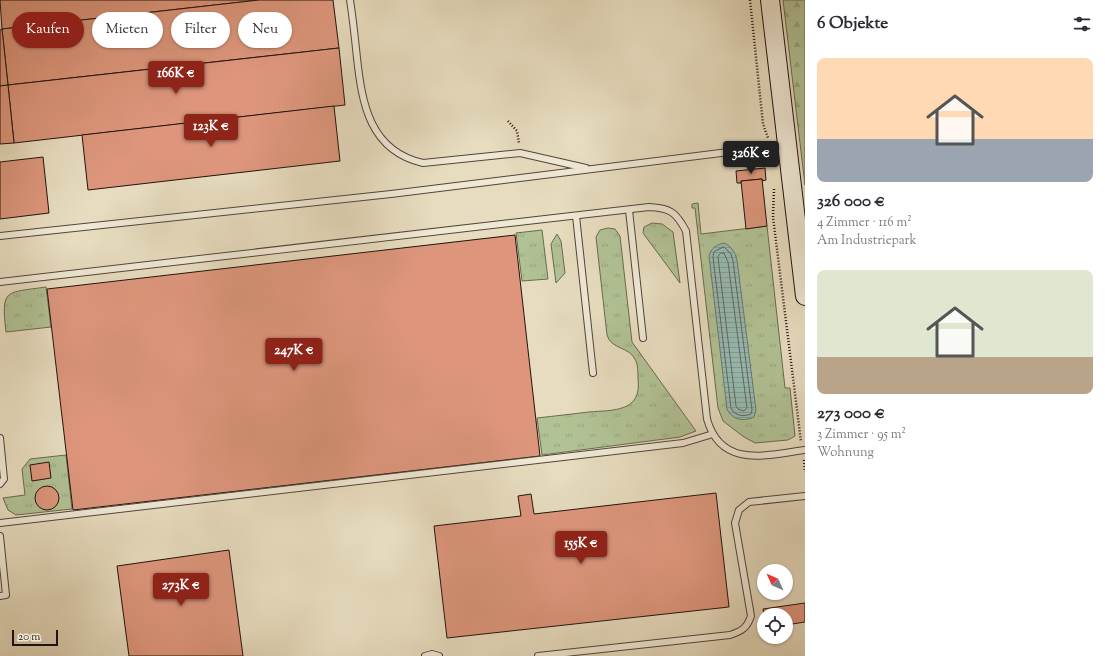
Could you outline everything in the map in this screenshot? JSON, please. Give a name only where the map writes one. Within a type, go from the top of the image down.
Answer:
[{"type":"street","points":[[770,0],[778,145],[805,296]]},
{"type":"lane","points":[[350,0],[363,101],[373,128],[382,140],[396,151],[409,160],[423,163],[520,153],[592,169]]},
{"type":"lane","points":[[0,236],[384,195],[778,145]]},
{"type":"lane","points":[[0,282],[629,210],[662,208],[673,212],[680,220],[686,231],[707,420],[713,434],[721,444],[733,451],[750,457],[804,450]]},
{"type":"lane","points":[[629,210],[643,338]]},
{"type":"lane","points":[[576,216],[593,372]]},
{"type":"lane","points":[[0,523],[683,444],[713,434]]},
{"type":"lane","points":[[0,438],[4,479],[0,484]]},
{"type":"lane","points":[[538,656],[730,635],[740,632],[748,625],[751,616],[735,522],[739,510],[749,502],[805,496]]},
{"type":"lane","points":[[0,536],[6,596],[0,596]]},
{"type":"lane","points":[[425,656],[432,654],[439,656]]},
{"type":"path","points":[[750,0],[764,124],[778,145]]},
{"type":"path","points":[[774,184],[773,217],[793,387],[804,450],[805,472]]},
{"type":"green space","points":[[783,0],[805,0],[805,185]]},
{"type":"green space","points":[[698,203],[701,234],[767,226],[785,388],[790,388],[795,436],[788,440],[755,443],[744,437],[723,421],[718,408],[695,208],[692,208],[692,204]]},
{"type":"green space","points":[[652,223],[662,224],[673,232],[680,283],[643,233],[644,227]]},
{"type":"green space","points":[[608,228],[615,229],[620,236],[632,342],[696,431],[680,437],[542,455],[537,418],[608,411],[624,407],[636,398],[638,390],[638,370],[636,361],[630,353],[612,343],[607,335],[596,237],[600,230]]},
{"type":"green space","points":[[542,230],[548,279],[522,281],[516,233]]},
{"type":"green space","points":[[557,234],[561,241],[565,273],[556,283],[551,244]]},
{"type":"green space","points":[[46,287],[51,327],[6,332],[4,307],[9,295],[22,290]]},
{"type":"green space","points":[[66,455],[72,509],[16,515],[8,510],[3,498],[25,495],[22,469],[30,459]]},
{"type":"water","points":[[724,243],[733,250],[737,260],[756,410],[754,417],[742,420],[732,416],[727,409],[709,256],[714,247]]},
{"type":"building","points":[[0,0],[259,0],[153,12],[92,12],[92,19],[84,20],[84,12],[12,12],[12,28],[2,29]]},
{"type":"building","points":[[259,0],[333,0],[339,48],[8,85],[2,29],[12,28],[12,48],[84,48],[84,20],[92,19],[92,48],[163,48],[163,12],[153,12]]},
{"type":"building","points":[[2,29],[8,85],[0,86],[0,30]]},
{"type":"building","points":[[339,48],[345,105],[14,143],[8,85]]},
{"type":"building","points":[[8,85],[14,143],[0,144],[0,86]]},
{"type":"building","points":[[334,106],[340,161],[88,190],[82,135]]},
{"type":"building","points":[[43,157],[49,213],[0,219],[0,162]]},
{"type":"building","points":[[765,168],[766,180],[741,181],[741,183],[737,183],[736,171]]},
{"type":"building","points":[[762,179],[767,226],[746,229],[741,181]]},
{"type":"building","points":[[515,235],[540,456],[73,510],[47,289]]},
{"type":"building","points":[[49,462],[51,478],[32,481],[30,465]]},
{"type":"building","points":[[47,486],[56,489],[59,498],[56,507],[47,510],[38,507],[35,498],[38,489]]},
{"type":"building","points":[[716,493],[729,607],[447,638],[434,526],[521,516],[518,496],[531,494],[534,514]]},
{"type":"building","points":[[229,550],[243,656],[129,656],[117,566]]},
{"type":"building","points":[[805,603],[805,622],[793,624],[793,608],[770,608]]}]
